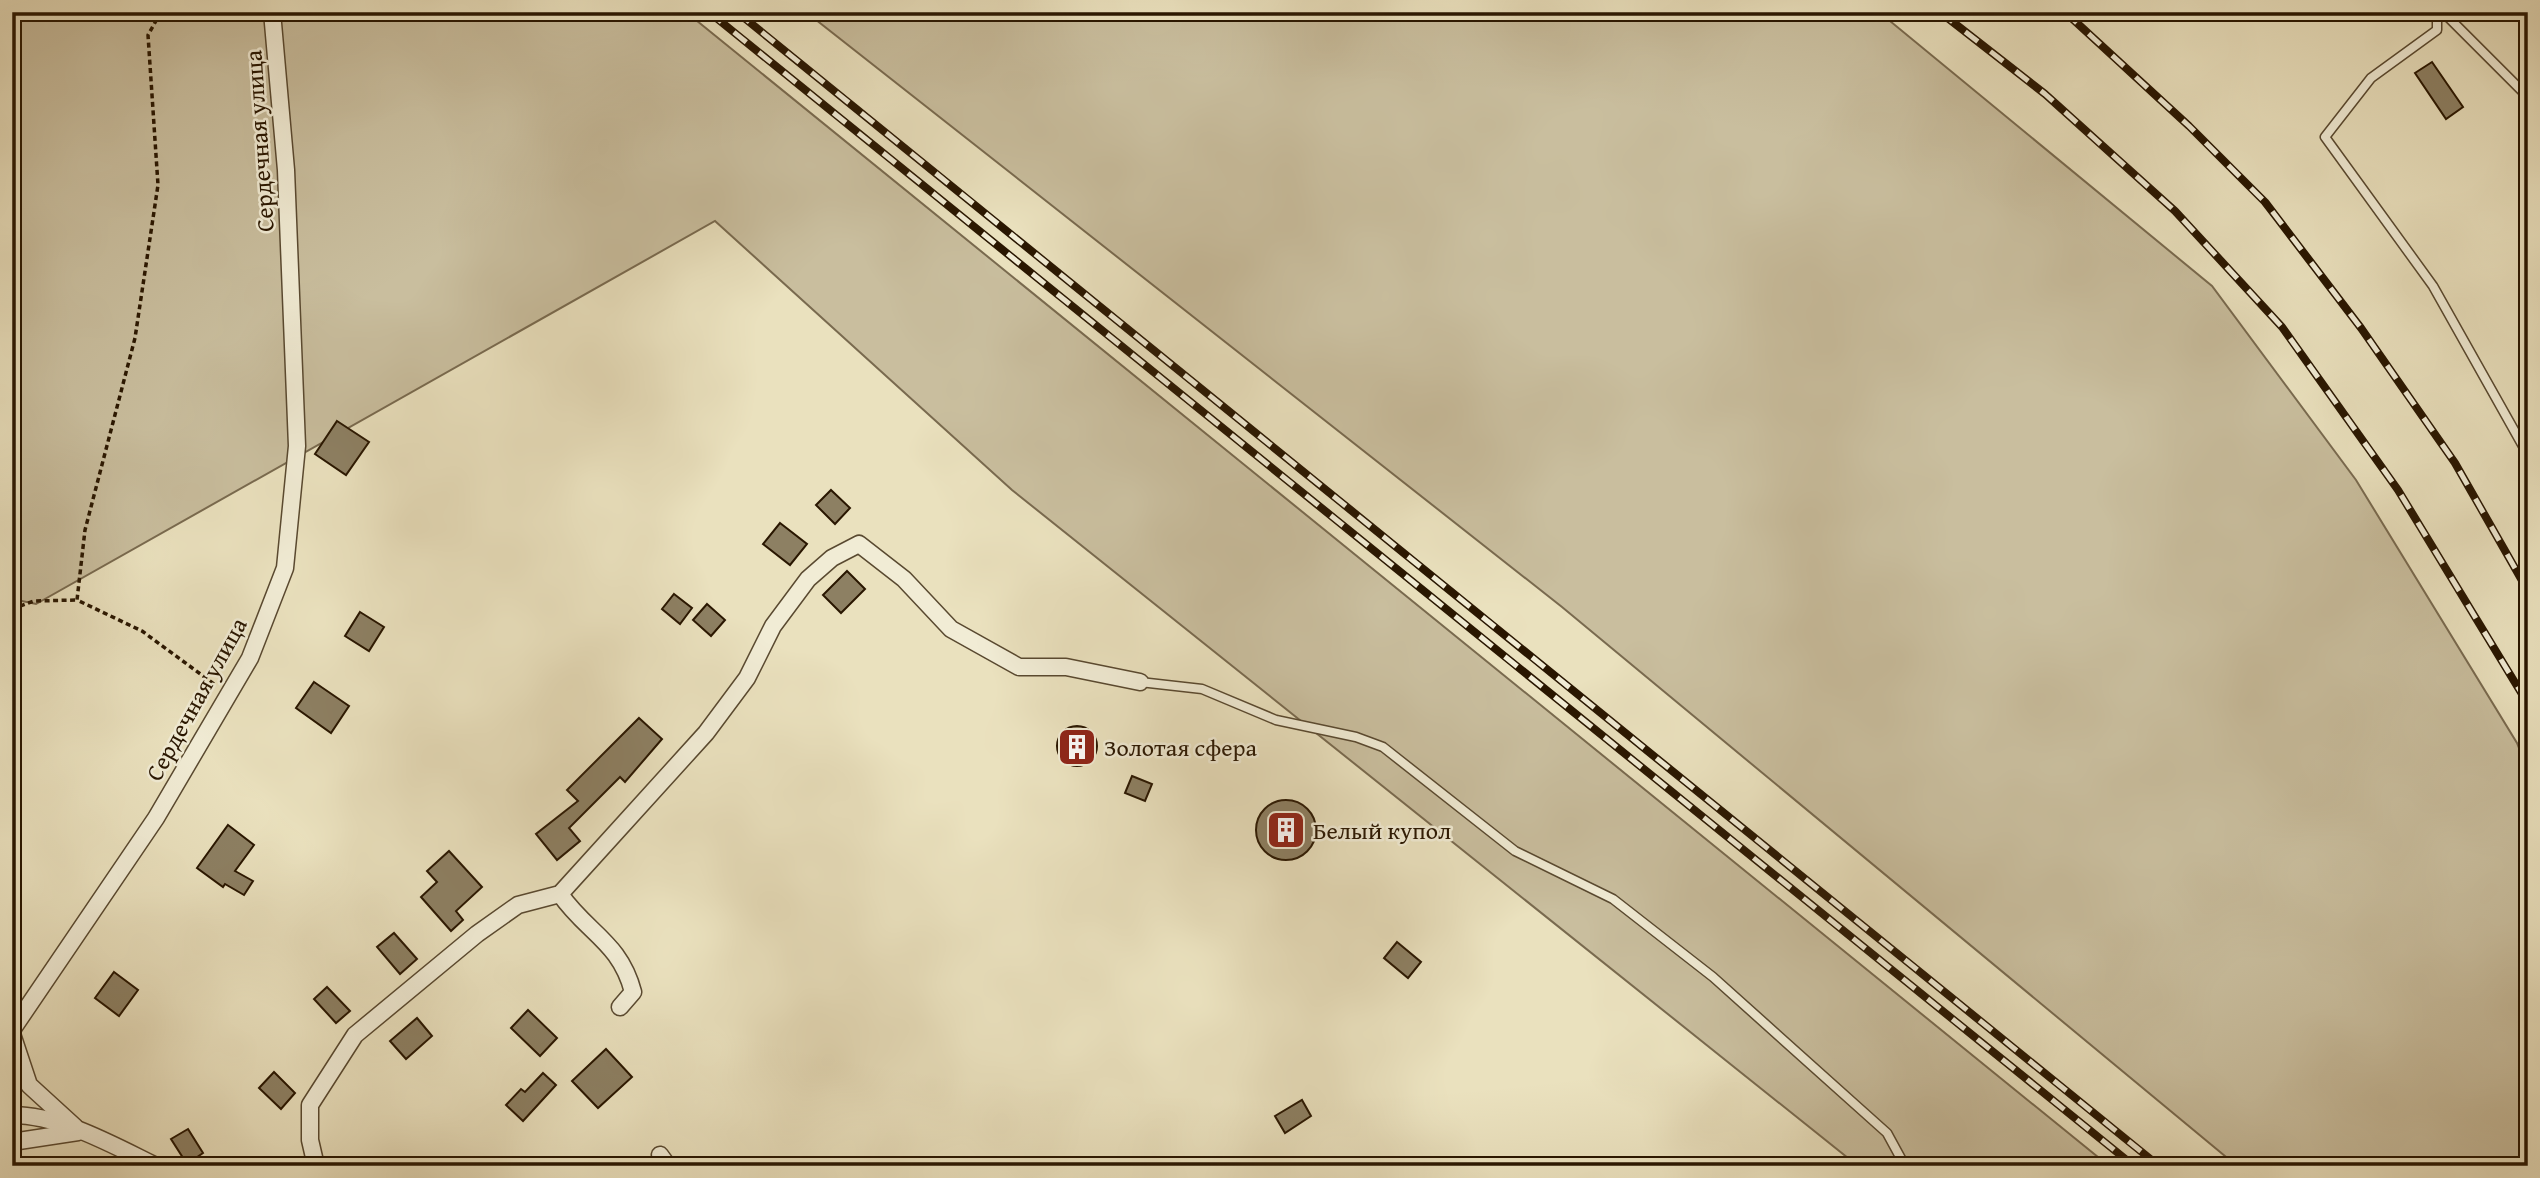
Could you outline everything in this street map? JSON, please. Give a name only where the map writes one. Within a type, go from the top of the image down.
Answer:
[{"type":"street","name":"Сердечная улица","points":[[80,1132],[29,1085],[12,1032],[156,818],[227,693],[250,658],[285,568],[297,446],[286,170],[272,12]]},
{"type":"street","points":[[316,1166],[310,1140],[310,1105],[355,1035],[477,934],[518,905],[560,894],[706,733],[747,678],[773,626],[808,579],[832,558],[859,544],[904,579],[951,629],[1019,667],[1066,667],[1140,682]]},
{"type":"street","points":[[560,894],[573,913],[620,957],[633,992],[620,1007]]},
{"type":"street","points":[[12,1115],[30,1115],[80,1132],[156,1166]]},
{"type":"street","points":[[12,1142],[80,1132]]},
{"type":"lane","points":[[2437,12],[2437,30],[2371,78],[2325,137],[2433,286],[2528,455]]},
{"type":"lane","points":[[2443,12],[2528,97]]},
{"type":"lane","points":[[1140,682],[1202,690],[1276,720],[1356,737],[1383,747],[1515,851],[1613,899],[1713,977],[1887,1132],[1905,1166]]},
{"type":"path","points":[[77,600],[85,530],[135,338],[158,185],[148,34],[160,12]]},
{"type":"path","points":[[12,609],[34,601],[77,600],[142,631],[227,693]]},
{"type":"shaded area","points":[[12,12],[686,12],[2109,1166],[1858,1166],[1012,490],[715,221],[36,604],[12,599]]},
{"type":"shaded area","points":[[806,12],[1875,12],[1890,21],[2212,286],[2356,480],[2517,743],[2528,771],[2528,1166],[2237,1166],[1562,607]]},
{"type":"building","points":[[2432,62],[2463,107],[2446,119],[2415,73]]},
{"type":"building","points":[[337,421],[369,442],[346,475],[315,454]]},
{"type":"building","points":[[831,490],[850,508],[835,524],[816,505]]},
{"type":"building","points":[[780,523],[807,544],[790,565],[763,544]]},
{"type":"building","points":[[847,571],[865,589],[841,613],[823,595]]},
{"type":"building","points":[[674,594],[692,608],[680,624],[662,609]]},
{"type":"building","points":[[707,604],[725,620],[711,636],[693,620]]},
{"type":"building","points":[[360,612],[384,627],[369,651],[345,636]]},
{"type":"building","points":[[314,682],[349,706],[331,733],[296,708]]},
{"type":"building","points":[[639,718],[662,739],[625,782],[620,777],[569,828],[580,841],[557,860],[536,834],[578,801],[567,790]]},
{"type":"building","name":"Золотая сфера","points":[[1077,726],[1085,727],[1091,732],[1096,738],[1096,754],[1091,760],[1085,765],[1077,766],[1069,765],[1063,760],[1058,754],[1057,746],[1058,738],[1063,732],[1069,727]]},
{"type":"building","points":[[1132,776],[1152,784],[1145,801],[1125,793]]},
{"type":"building","name":"Белый купол","points":[[1280,800],[1292,800],[1311,813],[1316,830],[1314,842],[1303,855],[1292,860],[1280,860],[1261,847],[1256,836],[1256,824],[1269,805]]},
{"type":"building","points":[[228,825],[254,845],[235,871],[253,881],[244,895],[225,884],[223,887],[197,868]]},
{"type":"building","points":[[449,851],[482,887],[456,911],[463,920],[451,931],[421,897],[437,882],[427,871]]},
{"type":"building","points":[[394,933],[417,959],[400,974],[377,947]]},
{"type":"building","points":[[1397,942],[1421,962],[1408,978],[1384,958]]},
{"type":"building","points":[[114,972],[138,990],[119,1016],[95,998]]},
{"type":"building","points":[[327,987],[350,1011],[336,1023],[314,999]]},
{"type":"building","points":[[528,1010],[557,1038],[540,1056],[511,1028]]},
{"type":"building","points":[[417,1018],[432,1036],[406,1059],[390,1041]]},
{"type":"building","points":[[606,1049],[632,1077],[598,1108],[572,1081]]},
{"type":"building","points":[[274,1072],[295,1093],[281,1109],[259,1088]]},
{"type":"building","points":[[543,1073],[556,1085],[523,1121],[506,1105],[521,1089],[525,1092]]},
{"type":"building","points":[[1302,1100],[1311,1116],[1285,1133],[1275,1116]]},
{"type":"building","points":[[188,1129],[203,1153],[187,1164],[171,1139]]},
{"type":"railway","points":[[709,12],[2134,1166]]},
{"type":"railway","points":[[737,12],[2159,1166]]},
{"type":"railway","points":[[1940,12],[2045,94],[2175,211],[2282,327],[2398,490],[2528,704]]},
{"type":"railway","points":[[2065,12],[2189,126],[2265,202],[2361,328],[2455,463],[2528,591]]},
{"type":"place","name":"Золотая сфера","points":[[1077,747]]},
{"type":"place","name":"Белый купол","points":[[1286,830]]}]
